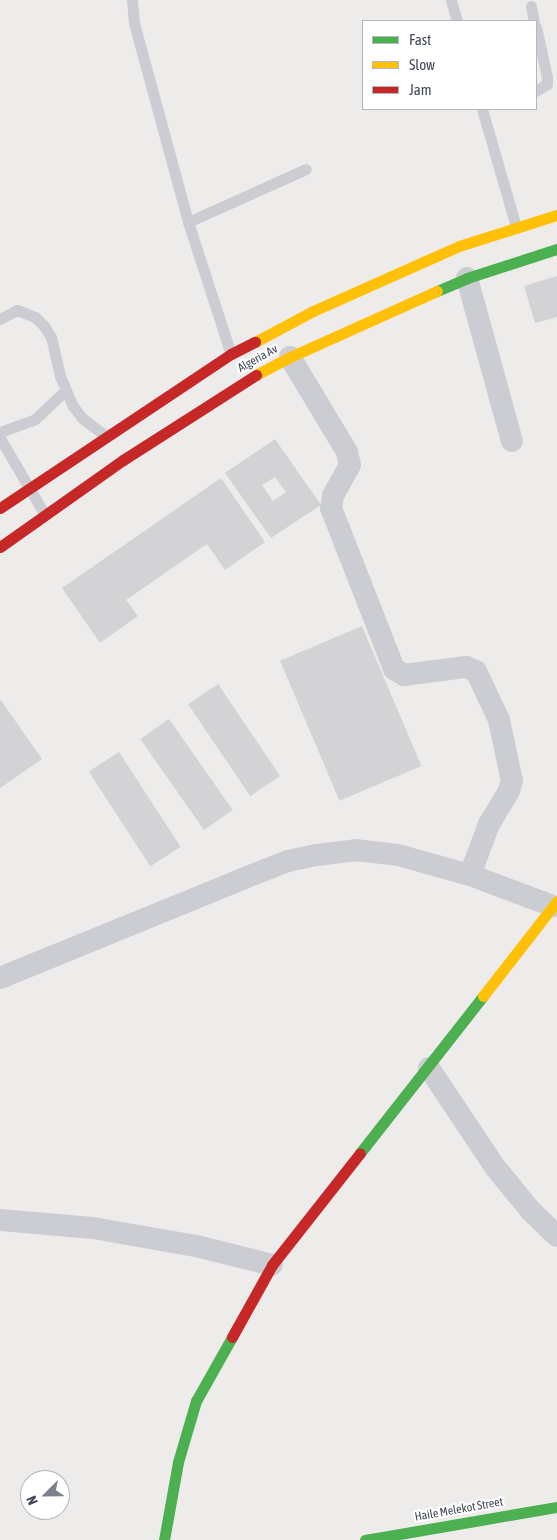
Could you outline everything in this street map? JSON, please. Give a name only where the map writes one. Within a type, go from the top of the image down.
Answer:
[{"type":"main road","name":"Algeria Av","points":[[0,508],[30,486],[231,354],[313,311],[419,263],[557,215]]},
{"type":"main road","name":"Algeria Av","points":[[0,547],[226,392],[290,357],[467,278],[557,249]]},
{"type":"main road","points":[[164,1540],[178,1462],[196,1401],[272,1266],[556,904]]},
{"type":"main road","name":"Haile Melekot Street","points":[[365,1540],[557,1507]]},
{"type":"street","points":[[467,278],[512,441]]},
{"type":"street","points":[[290,357],[347,452],[350,465],[333,496],[331,508],[394,669],[404,675],[466,667],[476,671],[499,720],[512,781],[509,791],[489,824],[470,875]]},
{"type":"street","points":[[0,978],[242,879],[302,858],[355,850],[398,855],[470,875],[556,904]]},
{"type":"street","points":[[429,1068],[494,1167],[531,1211],[557,1236]]},
{"type":"street","points":[[0,1220],[93,1228],[196,1246],[272,1266]]},
{"type":"lane","points":[[132,0],[134,23],[188,222],[231,354]]},
{"type":"lane","points":[[451,0],[457,20]]},
{"type":"lane","points":[[531,6],[534,20]]},
{"type":"lane","points":[[537,32],[547,77],[546,84],[537,90]]},
{"type":"lane","points":[[484,110],[516,228]]},
{"type":"lane","points":[[188,222],[306,169]]},
{"type":"lane","points":[[1,316],[17,310],[35,317],[44,326],[51,337],[65,391],[82,418],[106,436]]},
{"type":"lane","points":[[0,432],[35,420],[65,391]]},
{"type":"lane","points":[[0,438],[30,486],[45,515]]},
{"type":"building","points":[[557,276],[557,317],[535,323],[524,286]]},
{"type":"building","points":[[275,439],[321,505],[271,538],[225,473]],"holes":[[[275,477],[286,492],[273,501],[262,485]]]},
{"type":"building","points":[[221,478],[265,542],[225,570],[207,544],[126,600],[138,616],[100,643],[62,588]]},
{"type":"building","points":[[362,626],[421,766],[339,801],[280,661]]},
{"type":"building","points":[[218,684],[280,776],[250,796],[188,704]]},
{"type":"building","points":[[0,699],[42,759],[0,788]]},
{"type":"building","points":[[169,719],[233,810],[204,830],[140,739]]},
{"type":"building","points":[[119,752],[181,847],[150,866],[89,772]]},
{"type":"traffic: fast","points":[[437,291],[467,278],[557,249]]},
{"type":"traffic: fast","points":[[360,1153],[483,996]]},
{"type":"traffic: fast","points":[[164,1540],[178,1462],[196,1401],[232,1337]]},
{"type":"traffic: fast","points":[[365,1540],[557,1507]]},
{"type":"traffic: slow","points":[[255,342],[313,311],[459,246],[557,215]]},
{"type":"traffic: slow","points":[[256,375],[290,357],[437,291]]},
{"type":"traffic: slow","points":[[483,996],[557,901]]},
{"type":"traffic: jam","points":[[0,508],[231,354],[255,342]]},
{"type":"traffic: jam","points":[[0,547],[123,460],[256,375]]},
{"type":"traffic: jam","points":[[232,1337],[272,1265],[360,1153]]}]
